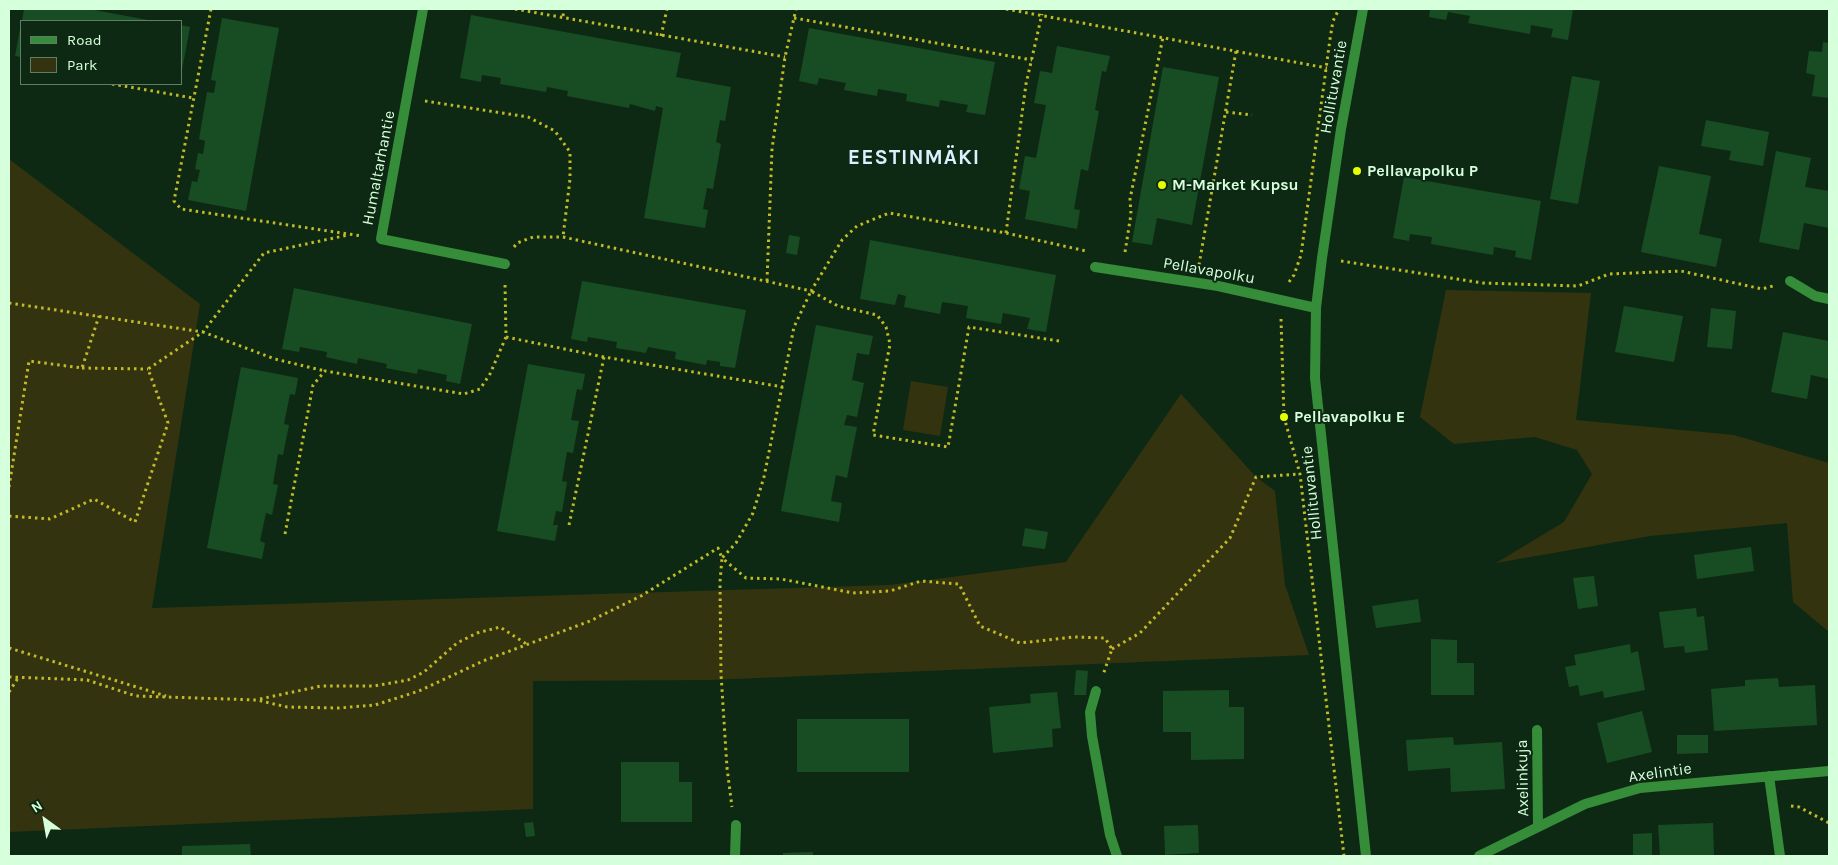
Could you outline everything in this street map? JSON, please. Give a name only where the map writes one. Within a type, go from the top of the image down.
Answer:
[{"type":"street","name":"Humaltarhantie","points":[[423,9],[381,239],[504,264]]},
{"type":"street","name":"Hollituvantie","points":[[1363,9],[1343,120],[1316,308],[1314,378],[1366,856]]},
{"type":"street","name":"Pellavapolku","points":[[1095,267],[1218,286],[1316,308]]},
{"type":"street","points":[[1790,281],[1815,296],[1829,299]]},
{"type":"street","points":[[1096,691],[1090,712],[1092,736],[1110,835],[1117,856]]},
{"type":"street","name":"Axelinkuja","points":[[1537,730],[1538,825]]},
{"type":"street","name":"Axelintie","points":[[1479,856],[1538,825],[1585,804],[1640,788],[1829,772]]},
{"type":"street","points":[[1769,776],[1780,856]]},
{"type":"street","points":[[734,820],[735,856]]},
{"type":"path","points":[[211,9],[174,201],[181,209],[381,239]]},
{"type":"path","points":[[515,9],[563,16],[661,36],[785,57]]},
{"type":"path","points":[[563,16],[564,9]]},
{"type":"path","points":[[661,36],[667,9]]},
{"type":"path","points":[[767,281],[772,149],[785,57],[796,9]]},
{"type":"path","points":[[1006,9],[1042,14],[1326,68]]},
{"type":"path","points":[[1287,284],[1294,276],[1301,255],[1326,68],[1333,22],[1338,9]]},
{"type":"path","points":[[1006,233],[1025,94],[1042,14]]},
{"type":"path","points":[[794,18],[1032,60]]},
{"type":"path","points":[[1124,256],[1131,214],[1130,199],[1163,37]]},
{"type":"path","points":[[1198,270],[1236,51]]},
{"type":"path","points":[[118,85],[193,98]]},
{"type":"path","points":[[408,99],[528,117],[555,131],[570,152],[570,179],[563,237]]},
{"type":"path","points":[[1226,112],[1252,115]]},
{"type":"path","points":[[722,558],[736,543],[753,513],[764,476],[794,327],[811,291],[842,240],[857,226],[889,213],[1006,233],[1090,252],[1095,267]]},
{"type":"path","points":[[9,487],[29,361],[82,368],[148,370],[203,332],[264,253],[351,234]]},
{"type":"path","points":[[9,303],[203,332],[275,359],[324,371],[464,394],[480,389],[490,374],[506,338],[504,264],[517,243],[533,237],[563,237],[811,291],[838,306],[877,315],[886,327],[890,344],[873,435],[948,447],[968,327],[1059,341]]},
{"type":"path","points":[[1342,261],[1483,282],[1578,286],[1609,274],[1657,271],[1681,271],[1762,289],[1790,281]]},
{"type":"path","points":[[82,368],[99,316]]},
{"type":"path","points":[[1280,322],[1284,417],[1300,474],[1344,856]]},
{"type":"path","points":[[506,338],[604,357],[783,387]]},
{"type":"path","points":[[569,525],[604,357]]},
{"type":"path","points":[[9,516],[50,519],[94,499],[135,522],[168,423],[148,370]]},
{"type":"path","points":[[285,534],[313,385],[324,371]]},
{"type":"path","points":[[1096,691],[1112,649],[1140,633],[1230,538],[1256,477],[1300,474]]},
{"type":"path","points":[[9,677],[87,680],[136,696],[174,699],[257,700],[287,707],[339,708],[375,705],[419,691],[483,661],[590,621],[642,596],[718,548],[722,558],[720,582],[721,674],[727,768],[734,820]]},
{"type":"path","points":[[722,558],[746,578],[781,580],[853,593],[890,591],[921,581],[959,584],[980,626],[997,634],[1020,643],[1074,637],[1105,638],[1112,649]]},
{"type":"path","points":[[257,700],[321,686],[374,686],[408,680],[424,672],[458,643],[477,633],[500,627],[528,645]]},
{"type":"path","points":[[9,648],[174,699]]},
{"type":"path","points":[[9,692],[19,678]]},
{"type":"path","points":[[1773,805],[1799,807],[1829,823]]},
{"type":"green space","points":[[9,159],[200,304],[152,608],[890,585],[1066,562],[1181,394],[1256,477],[1275,491],[1285,585],[1309,655],[710,680],[533,681],[533,809],[9,832]]},
{"type":"green space","points":[[1446,290],[1591,293],[1576,420],[1734,435],[1829,463],[1829,632],[1793,602],[1787,523],[1650,536],[1496,563],[1564,522],[1592,474],[1577,450],[1535,437],[1454,444],[1420,417]]},
{"type":"green space","points":[[911,381],[948,387],[940,436],[903,430]]},
{"type":"building","points":[[24,9],[89,9],[148,20],[22,20]]},
{"type":"building","points":[[1430,9],[1573,9],[1568,40],[1551,37],[1553,29],[1531,25],[1530,34],[1468,23],[1470,16],[1448,12],[1446,20],[1429,17]]},
{"type":"building","points":[[471,15],[681,53],[676,77],[731,87],[725,121],[720,120],[716,142],[721,144],[713,189],[707,188],[703,209],[708,210],[705,228],[644,218],[663,108],[656,106],[655,111],[630,104],[629,108],[567,96],[568,91],[547,87],[546,92],[500,84],[501,78],[482,75],[481,82],[460,78]]},
{"type":"building","points":[[222,18],[279,28],[246,211],[188,200],[192,181],[197,182],[200,170],[195,169],[198,153],[203,154],[205,141],[199,139],[207,92],[214,93],[216,81],[211,80]]},
{"type":"building","points":[[182,25],[190,27],[182,70]]},
{"type":"building","points":[[809,28],[995,62],[985,115],[966,112],[968,105],[940,100],[939,107],[906,101],[907,94],[878,89],[877,96],[844,90],[846,83],[819,78],[817,85],[799,81]]},
{"type":"building","points":[[20,29],[20,57],[15,56]]},
{"type":"building","points":[[1823,42],[1829,43],[1829,98],[1812,96],[1815,75],[1806,73],[1809,51],[1822,52]]},
{"type":"building","points":[[1057,46],[1110,56],[1106,72],[1102,71],[1095,110],[1099,111],[1088,171],[1081,169],[1074,209],[1080,210],[1077,229],[1025,219],[1030,191],[1019,189],[1025,156],[1036,158],[1046,105],[1034,103],[1040,71],[1052,73]]},
{"type":"building","points":[[1163,67],[1219,77],[1192,225],[1157,218],[1152,245],[1132,242]]},
{"type":"building","points":[[1572,76],[1600,81],[1578,204],[1550,199]]},
{"type":"building","points":[[1706,120],[1769,132],[1763,166],[1729,160],[1731,151],[1701,146]]},
{"type":"building","points":[[1776,151],[1811,158],[1805,187],[1829,191],[1829,228],[1804,223],[1799,250],[1759,242]]},
{"type":"building","points":[[1659,166],[1711,176],[1699,234],[1722,239],[1716,267],[1641,252]]},
{"type":"building","points":[[1404,177],[1541,201],[1531,260],[1515,257],[1516,251],[1494,247],[1493,255],[1431,244],[1432,237],[1410,234],[1409,241],[1393,238]]},
{"type":"building","points":[[789,235],[800,237],[797,255],[786,253]]},
{"type":"building","points":[[870,240],[1056,275],[1046,332],[1027,329],[1030,318],[1003,313],[1001,324],[966,318],[968,306],[942,302],[940,314],[904,307],[906,296],[898,294],[895,305],[860,299]]},
{"type":"building","points":[[582,281],[746,310],[735,368],[720,366],[720,362],[707,360],[706,365],[675,359],[676,352],[648,347],[646,353],[616,348],[617,342],[588,337],[587,342],[571,339]]},
{"type":"building","points":[[294,288],[472,324],[460,384],[446,381],[447,375],[418,369],[417,374],[386,368],[387,364],[358,358],[357,364],[326,357],[327,352],[300,347],[299,352],[282,349]]},
{"type":"building","points":[[1624,306],[1683,316],[1674,362],[1615,352]]},
{"type":"building","points":[[1711,308],[1736,311],[1732,349],[1707,347]]},
{"type":"building","points":[[816,325],[873,336],[869,355],[857,353],[852,380],[864,383],[857,417],[847,415],[844,425],[857,427],[847,478],[836,475],[831,501],[842,503],[839,522],[781,511]]},
{"type":"building","points":[[1783,332],[1829,341],[1829,379],[1811,375],[1807,399],[1771,392]]},
{"type":"building","points":[[528,364],[585,374],[582,390],[577,389],[571,420],[579,421],[573,453],[567,452],[562,481],[567,482],[562,512],[556,511],[553,525],[558,525],[555,541],[497,531]]},
{"type":"building","points":[[241,367],[298,378],[295,395],[290,394],[284,424],[289,425],[283,455],[278,454],[273,484],[278,485],[272,515],[266,513],[260,541],[265,543],[262,559],[207,548]]},
{"type":"building","points":[[1025,528],[1048,532],[1045,549],[1022,546]]},
{"type":"building","points":[[1751,547],[1754,571],[1697,579],[1694,555]]},
{"type":"building","points":[[1594,576],[1598,606],[1578,609],[1573,578]]},
{"type":"building","points":[[1418,599],[1421,622],[1376,628],[1372,606]]},
{"type":"building","points":[[1696,608],[1697,617],[1704,616],[1708,650],[1685,653],[1684,646],[1664,648],[1659,612]]},
{"type":"building","points":[[1431,639],[1457,640],[1457,663],[1474,663],[1474,695],[1431,695]]},
{"type":"building","points":[[1630,644],[1631,653],[1638,651],[1645,690],[1604,698],[1603,691],[1580,696],[1578,685],[1569,687],[1565,667],[1576,665],[1574,655]]},
{"type":"building","points":[[1076,670],[1088,671],[1086,695],[1074,695]]},
{"type":"building","points":[[1778,678],[1779,687],[1815,685],[1817,725],[1714,731],[1711,689],[1745,686],[1745,680]]},
{"type":"building","points":[[1229,690],[1229,707],[1244,707],[1244,759],[1191,760],[1191,732],[1163,732],[1163,691]]},
{"type":"building","points":[[1057,692],[1061,728],[1052,729],[1053,747],[993,753],[989,707],[1031,703],[1030,694]]},
{"type":"building","points":[[1642,711],[1652,752],[1607,763],[1597,723]]},
{"type":"building","points":[[797,719],[909,719],[909,772],[797,772]]},
{"type":"building","points":[[1677,735],[1708,735],[1708,753],[1677,754]]},
{"type":"building","points":[[1453,737],[1454,745],[1502,742],[1505,789],[1451,792],[1450,768],[1408,771],[1406,740]]},
{"type":"building","points":[[621,762],[679,762],[679,782],[692,782],[692,822],[621,822]]},
{"type":"building","points":[[533,822],[535,836],[526,837],[524,823]]},
{"type":"building","points":[[1713,823],[1714,856],[1660,856],[1658,825]]},
{"type":"building","points":[[1198,825],[1199,853],[1165,855],[1164,826]]},
{"type":"building","points":[[1652,833],[1652,856],[1633,856],[1633,834]]},
{"type":"building","points":[[250,844],[251,856],[182,856],[182,846]]},
{"type":"building","points":[[813,852],[813,856],[783,856],[783,853]]},
{"type":"place","name":"Pellavapolku P","points":[[1357,171]]},
{"type":"place","name":"M-Market Kupsu","points":[[1162,185]]},
{"type":"place","name":"Pellavapolku E","points":[[1284,417]]},
{"type":"district","name":"EESTINMÄKI","points":[[914,158]]}]
